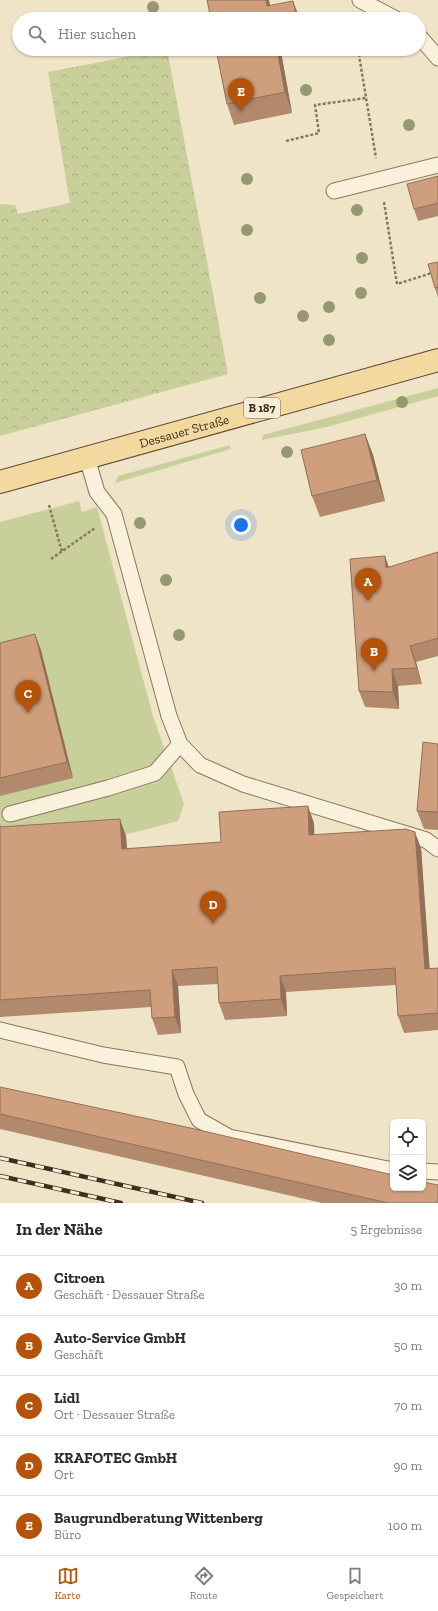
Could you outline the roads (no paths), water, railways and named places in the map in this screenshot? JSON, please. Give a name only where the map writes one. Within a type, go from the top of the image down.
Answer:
[{"type":"main road","name":"Dessauer Straße","points":[[0,482],[438,360]]},
{"type":"lane","points":[[360,0],[383,12]]},
{"type":"lane","points":[[426,44],[438,58]]},
{"type":"lane","points":[[334,191],[438,165]]},
{"type":"lane","points":[[87,458],[97,492],[114,514],[169,716],[180,744],[200,765],[243,784],[426,840],[438,849]]},
{"type":"lane","points":[[10,814],[108,788],[155,772],[180,744]]},
{"type":"lane","points":[[0,1030],[103,1055],[177,1067],[186,1094],[199,1120],[229,1137],[390,1169]]},
{"type":"lane","points":[[426,1171],[438,1172]]},
{"type":"railway","points":[[0,1158],[202,1203]]},
{"type":"railway","points":[[0,1176],[121,1203]]},
{"type":"place","name":"Baugrundberatung Wittenberg","points":[[241,111]]},
{"type":"place","name":"Citroen","points":[[368,601]]},
{"type":"place","name":"Auto-Service GmbH","points":[[374,671]]},
{"type":"place","name":"Lidl","points":[[28,713]]},
{"type":"place","name":"KRAFOTEC GmbH","points":[[213,924]]}]
